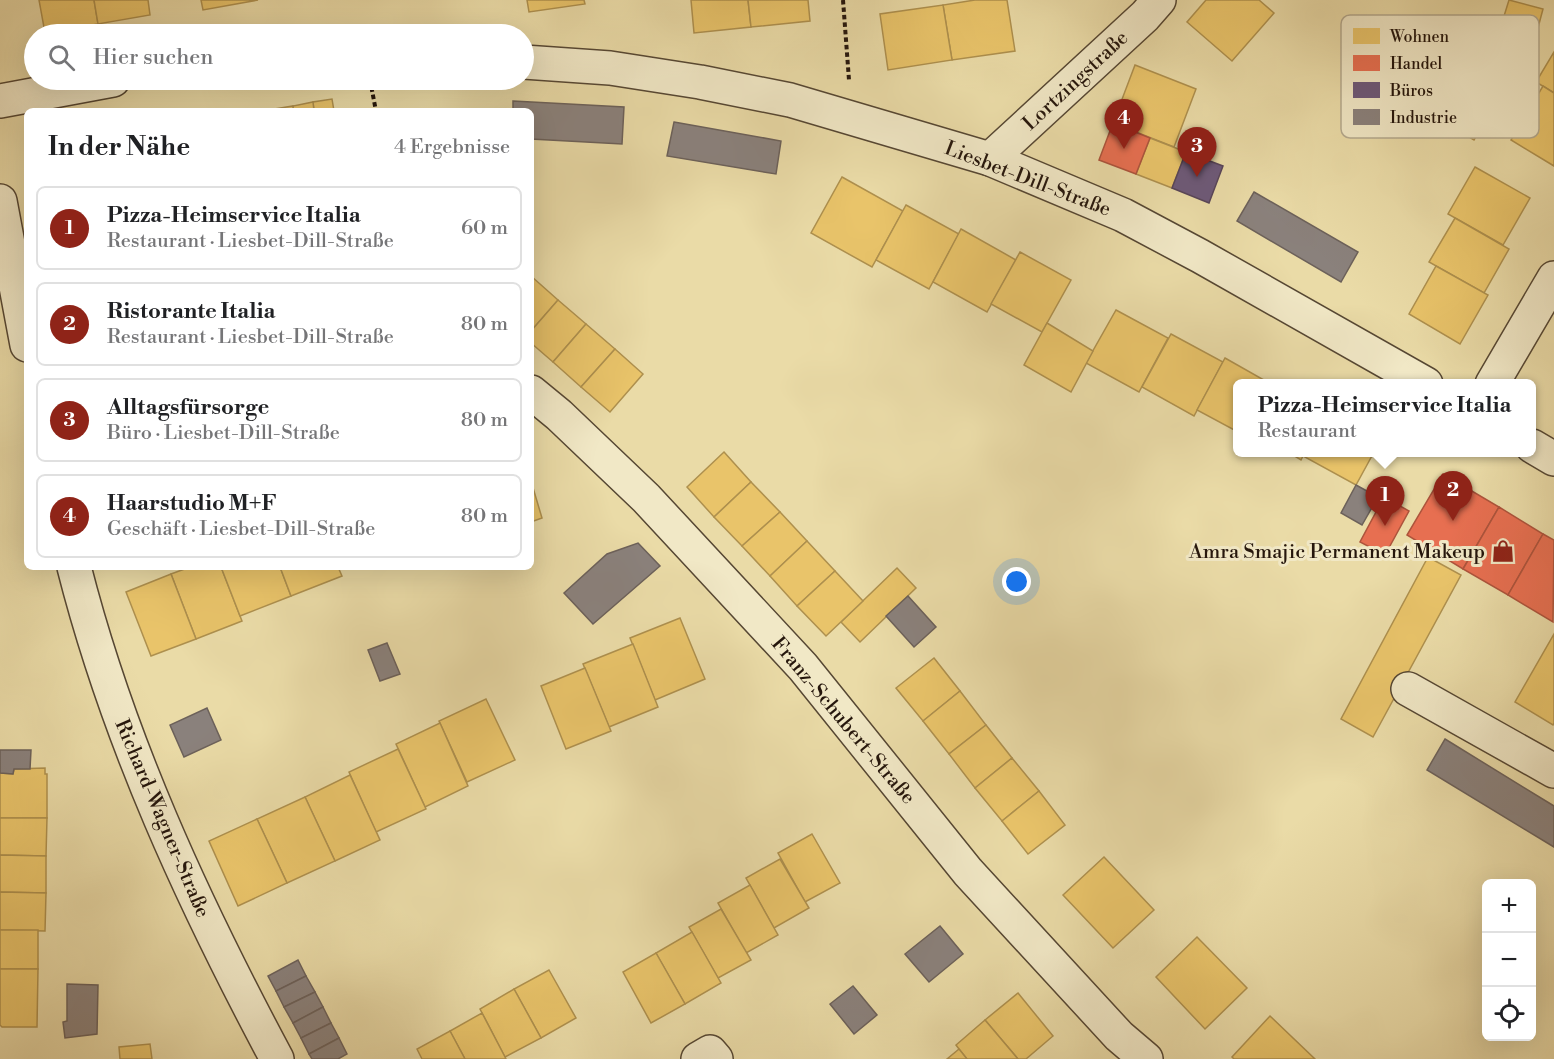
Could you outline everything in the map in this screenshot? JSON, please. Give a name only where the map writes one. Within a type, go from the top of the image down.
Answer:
[{"type":"street","name":"Lortzingstraße","points":[[990,159],[1145,16],[1159,0]]},
{"type":"street","name":"Liesbet-Dill-Straße","points":[[534,63],[610,68],[700,82],[790,100],[990,159],[1123,215],[1220,267],[1417,379]]},
{"type":"street","points":[[0,101],[60,90]]},
{"type":"street","points":[[0,201],[24,329]]},
{"type":"street","points":[[1495,379],[1554,278]]},
{"type":"street","name":"Franz-Schubert-Straße","points":[[534,394],[559,415],[646,498],[803,667],[968,872],[1119,1036],[1146,1059]]},
{"type":"street","points":[[1536,448],[1554,459]]},
{"type":"street","name":"Richard-Wagner-Straße","points":[[75,570],[115,706],[166,834],[219,949],[277,1059]]},
{"type":"street","points":[[1407,689],[1554,771]]},
{"type":"street","points":[[698,1059],[710,1052],[716,1059]]},
{"type":"path","points":[[843,0],[851,117]]},
{"type":"path","points":[[372,90],[375,108]]},
{"type":"building: Wohnen","points":[[39,0],[94,0],[98,24],[43,24]]},
{"type":"building: Wohnen","points":[[94,0],[148,0],[150,15],[98,24]]},
{"type":"building: Wohnen","points":[[201,0],[258,0],[203,10]]},
{"type":"building: Wohnen","points":[[527,0],[584,0],[585,4],[529,12]]},
{"type":"building: Wohnen","points":[[691,0],[748,0],[751,27],[694,33]]},
{"type":"building: Wohnen","points":[[748,0],[808,0],[810,21],[751,27]]},
{"type":"building: Wohnen","points":[[975,0],[1007,0],[1015,51],[952,60],[943,5]]},
{"type":"building: Wohnen","points":[[1206,0],[1259,0],[1274,13],[1232,61],[1187,22]]},
{"type":"building: Wohnen","points":[[1509,0],[1543,9],[1539,24],[1539,15],[1504,15]]},
{"type":"building: Wohnen","points":[[943,5],[952,60],[888,70],[880,14]]},
{"type":"building: Wohnen","points":[[1554,52],[1554,93],[1539,84],[1539,77]]},
{"type":"building: Wohnen","points":[[1135,65],[1196,89],[1174,147],[1113,123]]},
{"type":"building: Wohnen","points":[[1543,86],[1554,93],[1554,166],[1511,140],[1512,138],[1539,138],[1539,93]]},
{"type":"building: Wohnen","points":[[332,99],[334,108],[314,108],[313,102]]},
{"type":"building: Wohnen","points":[[313,102],[314,108],[293,108],[293,106]]},
{"type":"building: Wohnen","points":[[1150,138],[1186,152],[1172,188],[1136,174]]},
{"type":"building: Wohnen","points":[[1475,167],[1530,198],[1503,245],[1448,214]]},
{"type":"building: Wohnen","points":[[842,177],[903,211],[872,267],[811,233]]},
{"type":"building: Wohnen","points":[[906,205],[959,234],[929,289],[876,260]]},
{"type":"building: Wohnen","points":[[1455,218],[1509,249],[1484,293],[1429,262]]},
{"type":"building: Wohnen","points":[[961,229],[1016,260],[987,312],[933,282]]},
{"type":"building: Wohnen","points":[[1020,252],[1071,280],[1042,332],[991,304]]},
{"type":"building: Wohnen","points":[[1436,266],[1488,295],[1460,344],[1409,314]]},
{"type":"building: Wohnen","points":[[534,279],[558,300],[534,328]]},
{"type":"building: Wohnen","points":[[558,300],[586,324],[553,362],[534,346],[534,328]]},
{"type":"building: Wohnen","points":[[1116,310],[1168,338],[1139,392],[1086,363]]},
{"type":"building: Wohnen","points":[[1047,323],[1093,351],[1071,392],[1024,365]]},
{"type":"building: Wohnen","points":[[586,324],[615,349],[581,387],[553,362]]},
{"type":"building: Wohnen","points":[[1171,334],[1223,362],[1194,416],[1142,387]]},
{"type":"building: Wohnen","points":[[615,349],[643,374],[610,412],[581,387]]},
{"type":"building: Wohnen","points":[[1225,358],[1262,379],[1233,379],[1233,429],[1197,410]]},
{"type":"building: Wohnen","points":[[724,452],[751,482],[714,517],[687,487]]},
{"type":"building: Wohnen","points":[[1305,457],[1371,457],[1356,485]]},
{"type":"building: Wohnen","points":[[751,482],[780,512],[742,546],[714,517]]},
{"type":"building: Wohnen","points":[[534,491],[542,518],[534,521]]},
{"type":"building: Wohnen","points":[[780,512],[807,541],[770,576],[742,546]]},
{"type":"building: Wohnen","points":[[807,541],[835,571],[797,606],[770,576]]},
{"type":"building: Wohnen","points":[[1428,557],[1461,575],[1373,737],[1341,719]]},
{"type":"building: Wohnen","points":[[897,568],[916,588],[860,642],[841,622]]},
{"type":"building: Wohnen","points":[[182,570],[222,570],[242,621],[196,639],[171,574]]},
{"type":"building: Wohnen","points":[[222,570],[281,570],[291,596],[240,616]]},
{"type":"building: Wohnen","points":[[281,570],[339,570],[342,576],[291,596]]},
{"type":"building: Wohnen","points":[[835,571],[863,601],[826,636],[797,606]]},
{"type":"building: Wohnen","points":[[171,574],[196,639],[151,656],[126,592]]},
{"type":"building: Wohnen","points":[[680,618],[705,679],[655,700],[630,638]]},
{"type":"building: Wohnen","points":[[1554,634],[1554,723],[1553,725],[1515,702]]},
{"type":"building: Wohnen","points":[[633,644],[658,707],[609,727],[583,664]]},
{"type":"building: Wohnen","points":[[934,658],[960,691],[923,721],[896,688]]},
{"type":"building: Wohnen","points":[[585,668],[611,731],[566,749],[541,686]]},
{"type":"building: Wohnen","points":[[960,691],[986,725],[949,754],[923,721]]},
{"type":"building: Wohnen","points":[[486,699],[515,760],[467,782],[439,721]]},
{"type":"building: Wohnen","points":[[440,723],[468,786],[425,807],[396,744]]},
{"type":"building: Wohnen","points":[[986,725],[1012,758],[975,788],[949,754]]},
{"type":"building: Wohnen","points":[[398,749],[426,809],[376,832],[349,772]]},
{"type":"building: Wohnen","points":[[1012,758],[1039,791],[1002,821],[975,788]]},
{"type":"building: Wohnen","points":[[45,768],[47,818],[0,818],[0,773],[13,774],[14,769]]},
{"type":"building: Wohnen","points":[[350,775],[380,840],[335,861],[305,797]]},
{"type":"building: Wohnen","points":[[1039,791],[1065,825],[1028,854],[1002,821]]},
{"type":"building: Wohnen","points":[[305,797],[335,861],[287,883],[257,819]]},
{"type":"building: Wohnen","points":[[0,818],[47,818],[46,856],[0,855]]},
{"type":"building: Wohnen","points":[[257,819],[287,883],[238,906],[209,841]]},
{"type":"building: Wohnen","points":[[812,834],[840,883],[805,902],[778,853]]},
{"type":"building: Wohnen","points":[[0,855],[46,856],[46,893],[0,892]]},
{"type":"building: Wohnen","points":[[1104,857],[1154,910],[1113,948],[1063,895]]},
{"type":"building: Wohnen","points":[[780,859],[809,908],[774,928],[746,878]]},
{"type":"building: Wohnen","points":[[750,885],[778,935],[746,953],[718,903]]},
{"type":"building: Wohnen","points":[[0,892],[46,893],[45,931],[0,930]]},
{"type":"building: Wohnen","points":[[721,909],[751,960],[718,978],[689,927]]},
{"type":"building: Wohnen","points":[[0,930],[38,930],[38,969],[0,969]]},
{"type":"building: Wohnen","points":[[692,932],[721,983],[685,1004],[656,953]]},
{"type":"building: Wohnen","points":[[1197,937],[1247,988],[1205,1029],[1156,977]]},
{"type":"building: Wohnen","points":[[656,953],[685,1004],[651,1023],[623,972]]},
{"type":"building: Wohnen","points":[[0,969],[38,969],[37,1027],[2,1027],[0,1025]]},
{"type":"building: Wohnen","points":[[549,970],[576,1018],[541,1038],[514,989]]},
{"type":"building: Wohnen","points":[[514,989],[541,1038],[505,1057],[480,1009]]},
{"type":"building: Wohnen","points":[[1018,993],[1053,1036],[1026,1059],[1018,1059],[985,1020]]},
{"type":"building: Wohnen","points":[[482,1013],[506,1059],[465,1059],[450,1031]]},
{"type":"building: Wohnen","points":[[1270,1016],[1315,1059],[1234,1059],[1232,1057]]},
{"type":"building: Wohnen","points":[[985,1020],[1018,1059],[967,1059],[956,1045]]},
{"type":"building: Wohnen","points":[[450,1031],[465,1059],[422,1059],[417,1049]]},
{"type":"building: Wohnen","points":[[150,1044],[152,1059],[120,1059],[119,1047]]},
{"type":"building: Wohnen","points":[[959,1049],[967,1059],[947,1059]]},
{"type":"building: Handel","points":[[1113,123],[1150,138],[1136,174],[1099,160]]},
{"type":"building: Handel","points":[[1443,474],[1499,507],[1463,569],[1407,535]]},
{"type":"building: Handel","points":[[1384,497],[1409,511],[1385,555],[1360,542]]},
{"type":"building: Handel","name":"Amra Smajic Permanent Makeup","points":[[1499,507],[1543,534],[1508,595],[1463,569]]},
{"type":"building: Handel","points":[[1543,534],[1554,540],[1553,622],[1508,595]]},
{"type":"building: Büros","points":[[1186,152],[1223,166],[1209,203],[1172,188]]},
{"type":"building: Industrie","points":[[513,101],[624,107],[622,144],[534,139],[534,108],[513,108]]},
{"type":"building: Industrie","points":[[674,122],[781,141],[776,174],[667,156]]},
{"type":"building: Industrie","points":[[1254,192],[1358,252],[1341,282],[1237,221]]},
{"type":"building: Industrie","points":[[1356,485],[1378,497],[1362,525],[1341,513]]},
{"type":"building: Industrie","points":[[638,543],[660,566],[593,624],[564,593],[607,554]]},
{"type":"building: Industrie","points":[[908,596],[936,627],[914,647],[886,616]]},
{"type":"building: Industrie","points":[[387,643],[400,674],[380,681],[368,650]]},
{"type":"building: Industrie","points":[[207,708],[221,740],[184,757],[170,725]]},
{"type":"building: Industrie","points":[[1445,739],[1554,806],[1554,847],[1427,770]]},
{"type":"building: Industrie","points":[[0,750],[31,750],[30,769],[14,769],[13,774],[0,773]]},
{"type":"building: Industrie","points":[[940,926],[963,954],[929,982],[905,954]]},
{"type":"building: Industrie","points":[[298,960],[306,976],[276,991],[268,976]]},
{"type":"building: Industrie","points":[[306,976],[315,992],[284,1007],[276,991]]},
{"type":"building: Industrie","points":[[67,984],[98,985],[97,1034],[65,1038],[63,1022],[67,1021]]},
{"type":"building: Industrie","points":[[853,986],[877,1015],[854,1034],[830,1004]]},
{"type":"building: Industrie","points":[[315,992],[323,1007],[293,1023],[284,1007]]},
{"type":"building: Industrie","points":[[323,1007],[331,1023],[301,1038],[293,1023]]},
{"type":"building: Industrie","points":[[331,1023],[339,1038],[309,1054],[301,1038]]},
{"type":"building: Industrie","points":[[339,1038],[347,1054],[338,1059],[312,1059],[309,1054]]},
{"type":"place","name":"Haarstudio M+F","points":[[1124,149]]},
{"type":"place","name":"Alltagsfürsorge","points":[[1197,177]]},
{"type":"place","name":"Ristorante Italia","points":[[1453,521]]},
{"type":"place","name":"Pizza-Heimservice Italia","points":[[1385,526]]},
{"type":"place","name":"Amra Smajic Permanent Makeup","points":[[1503,551]]}]
